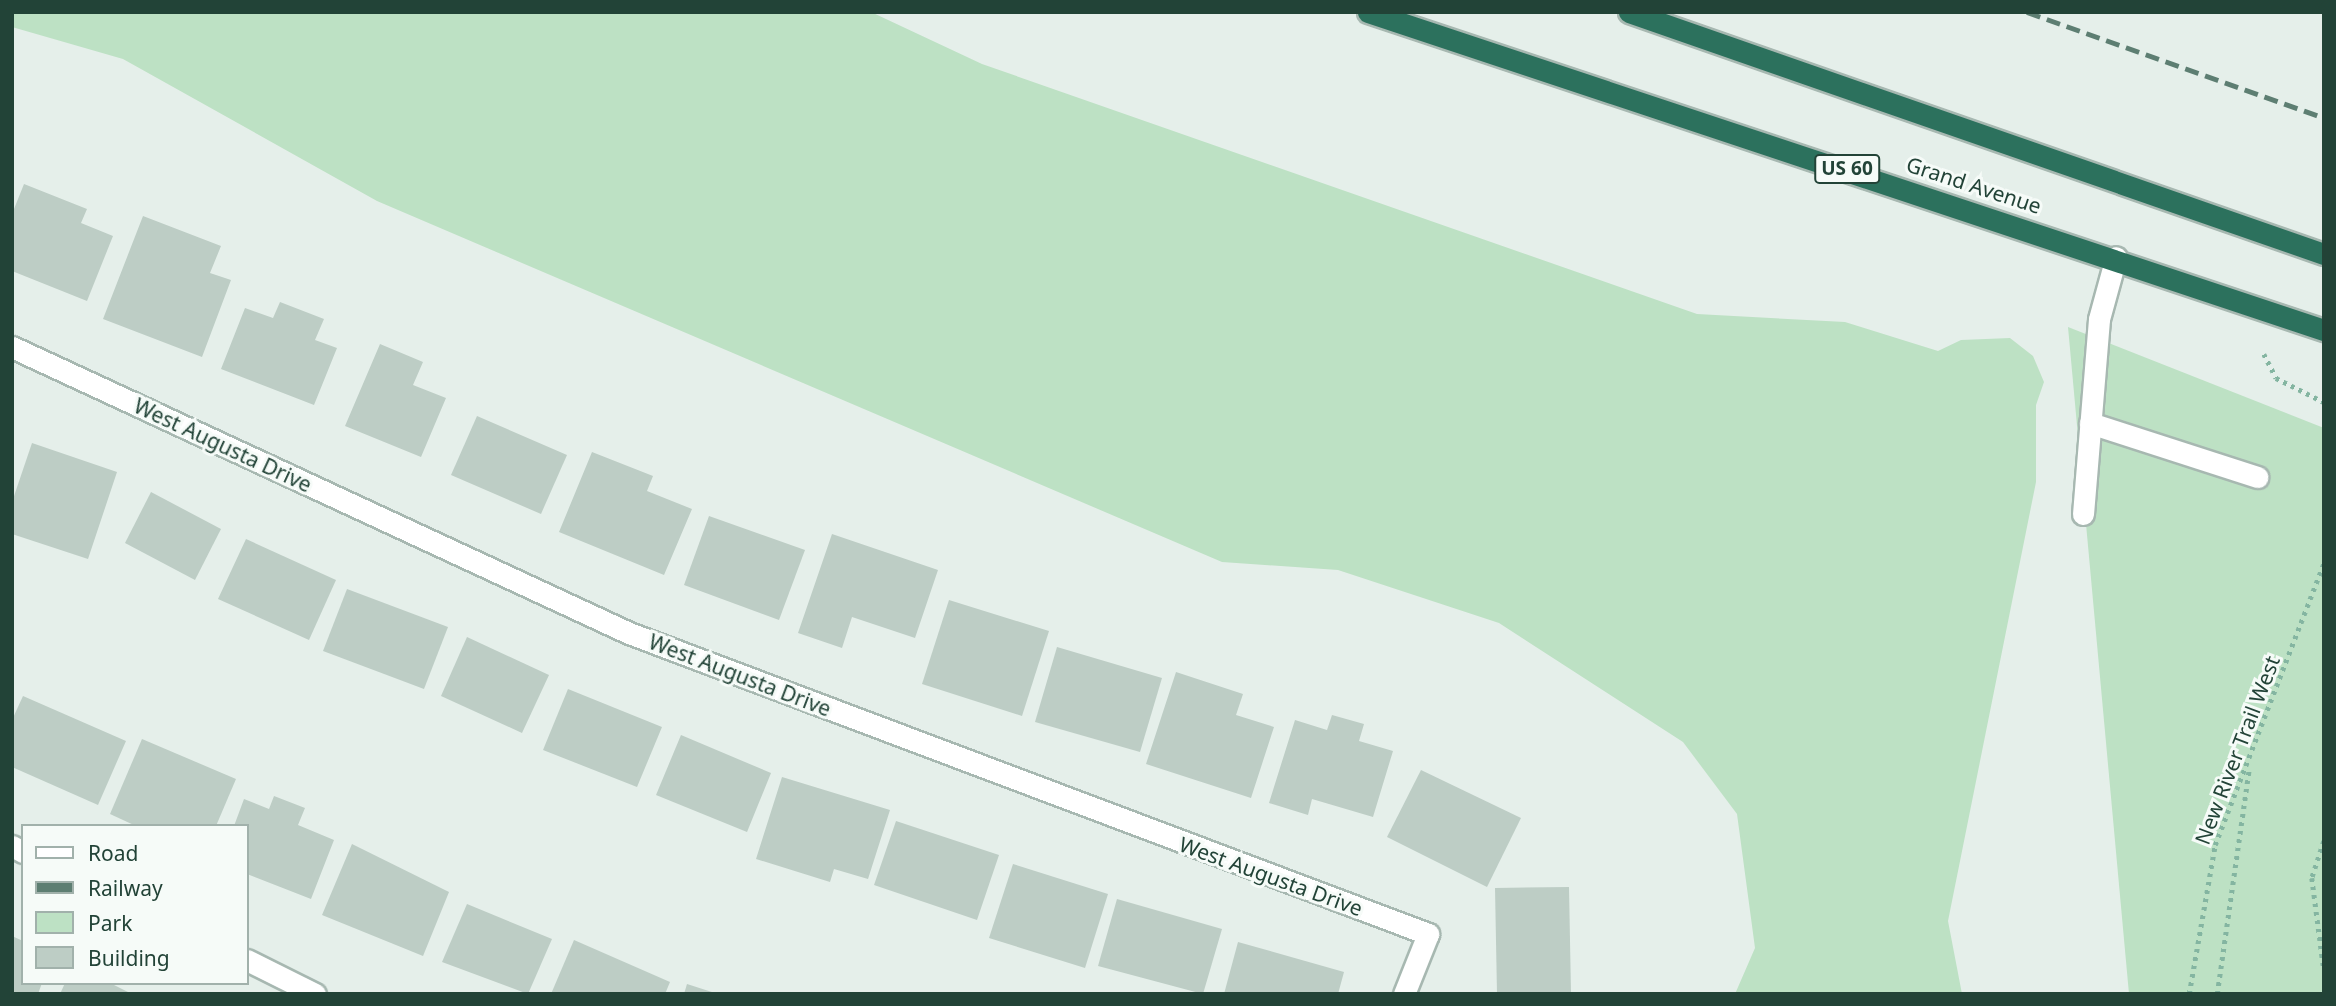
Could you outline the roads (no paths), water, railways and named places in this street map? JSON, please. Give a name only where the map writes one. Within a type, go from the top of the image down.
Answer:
[{"type":"highway","name":"Grand Avenue","points":[[1368,12],[2116,257],[2324,330]]},
{"type":"highway","points":[[1629,12],[2324,254]]},
{"type":"street","points":[[2082,514],[2099,319],[2116,257]]},
{"type":"street","name":"West Augusta Drive","points":[[12,347],[629,633],[1428,934],[1404,994]]},
{"type":"street","points":[[2090,423],[2257,478]]},
{"type":"street","points":[[248,960],[315,994]]},
{"type":"railway","points":[[2027,12],[2324,118]]}]
